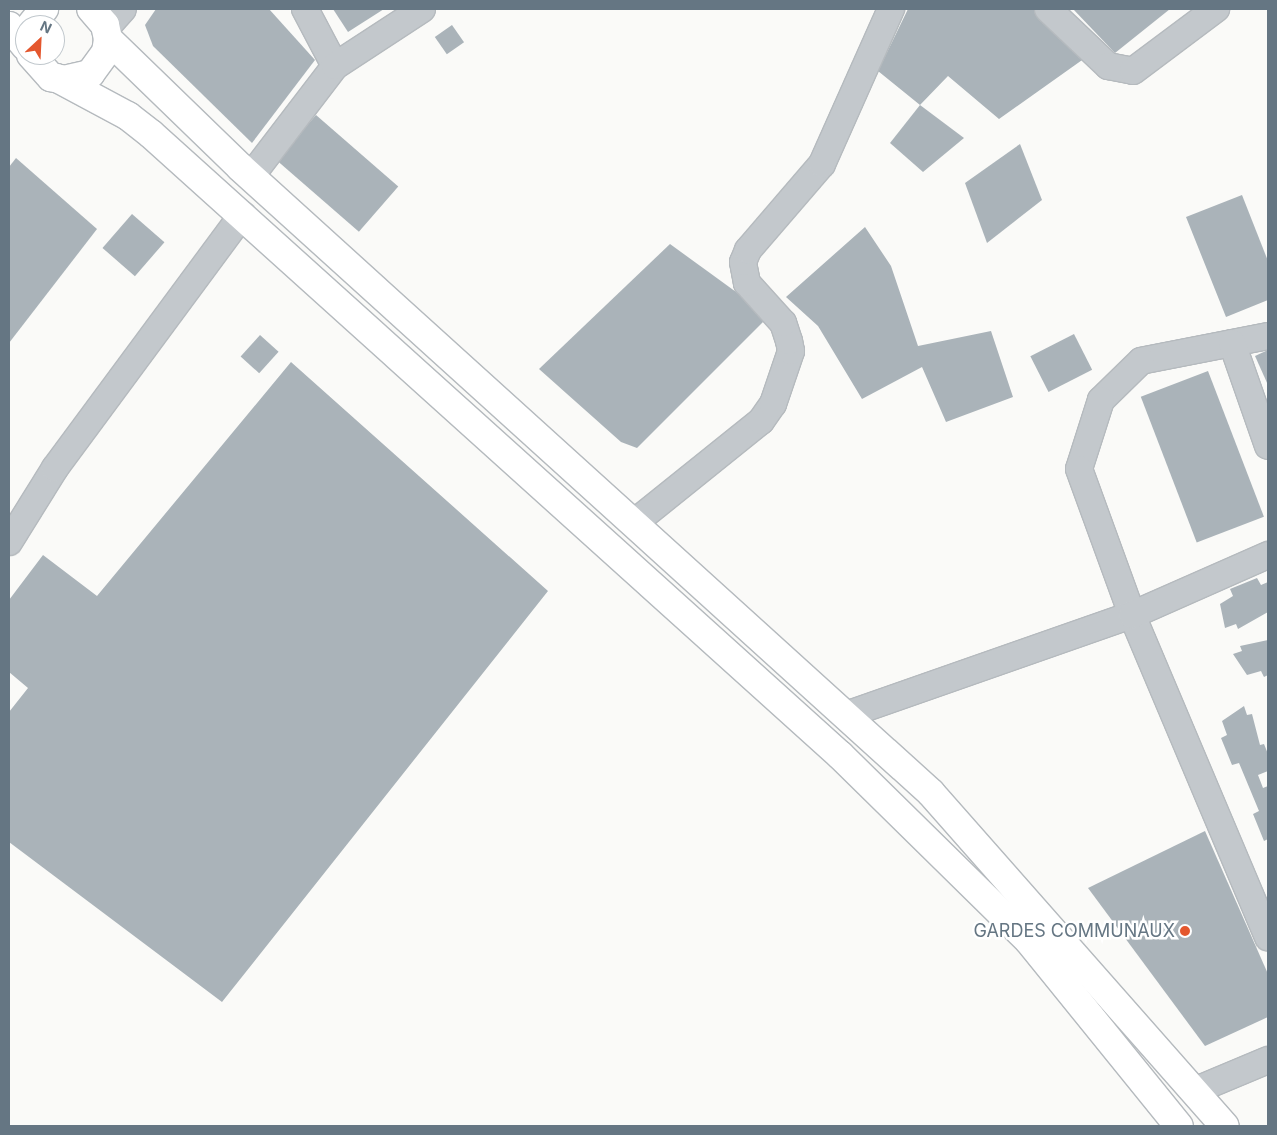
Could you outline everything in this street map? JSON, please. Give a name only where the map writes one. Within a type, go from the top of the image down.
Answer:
[{"type":"main road","points":[[57,78],[77,79],[90,74],[106,52],[107,21]]},
{"type":"main road","points":[[107,21],[251,176],[932,793],[1225,1126]]},
{"type":"main road","points":[[38,65],[41,70],[128,116],[242,215],[840,755],[1029,941],[1179,1126]]},
{"type":"street","points":[[305,9],[334,66]]},
{"type":"street","points":[[251,176],[334,66],[422,9]]},
{"type":"street","points":[[634,523],[761,421],[773,404],[791,351],[789,341],[783,323],[747,283],[743,262],[748,250],[822,164],[891,9]]},
{"type":"street","points":[[1048,9],[1108,66],[1133,71],[1216,9]]},
{"type":"street","points":[[9,542],[55,468],[242,215]]},
{"type":"street","points":[[1268,336],[1141,361],[1101,400],[1079,469],[1132,615],[1259,887],[1268,937]]},
{"type":"street","points":[[1232,344],[1268,446]]},
{"type":"street","points":[[846,715],[1132,615],[1268,554]]},
{"type":"street","points":[[1194,1090],[1268,1060]]},
{"type":"building","points":[[156,9],[269,9],[315,60],[252,143],[153,46],[145,25]]},
{"type":"building","points":[[333,9],[384,9],[348,32]]},
{"type":"building","points":[[908,9],[1041,9],[1092,53],[999,119],[948,76],[920,105],[878,71]]},
{"type":"building","points":[[1073,9],[1170,9],[1115,53]]},
{"type":"building","points":[[452,25],[464,42],[447,54],[435,37]]},
{"type":"building","points":[[920,105],[964,138],[923,172],[890,143]]},
{"type":"building","points":[[316,115],[398,187],[359,232],[277,160]]},
{"type":"building","points":[[1020,144],[1042,200],[987,243],[965,183]]},
{"type":"building","points":[[16,158],[97,229],[9,343],[9,167]]},
{"type":"building","points":[[1242,195],[1268,261],[1268,300],[1226,317],[1186,217]]},
{"type":"building","points":[[132,214],[164,242],[135,276],[102,248]]},
{"type":"building","points":[[865,227],[891,266],[918,346],[991,331],[1013,397],[946,422],[922,367],[862,399],[818,326],[786,297]]},
{"type":"building","points":[[670,244],[769,316],[637,448],[621,442],[539,369]]},
{"type":"building","points":[[1074,334],[1092,370],[1049,392],[1030,356]]},
{"type":"building","points":[[260,335],[279,352],[259,373],[241,357]]},
{"type":"building","points":[[1268,350],[1268,385],[1255,356]]},
{"type":"building","points":[[291,362],[548,591],[222,1002],[9,842],[9,712],[28,688],[9,672],[9,600],[43,555],[97,596]]},
{"type":"building","points":[[1208,371],[1264,517],[1197,542],[1141,397]]},
{"type":"building","points":[[1257,578],[1261,585],[1268,582],[1268,612],[1238,629],[1236,624],[1225,628],[1220,604],[1233,596],[1230,589]]},
{"type":"building","points":[[1268,640],[1268,675],[1264,677],[1261,671],[1247,675],[1233,654],[1242,651],[1240,646]]},
{"type":"building","points":[[1244,706],[1247,715],[1252,714],[1260,745],[1264,744],[1268,754],[1268,771],[1258,775],[1263,788],[1268,786],[1268,839],[1264,841],[1253,814],[1259,811],[1239,763],[1232,765],[1221,738],[1227,735],[1222,721]]},
{"type":"building","name":"GARDES COMMUNAUX","points":[[1205,831],[1268,974],[1268,1017],[1205,1046],[1088,888]]},
{"type":"place","name":"GARDES COMMUNAUX","points":[[1185,931]]}]
